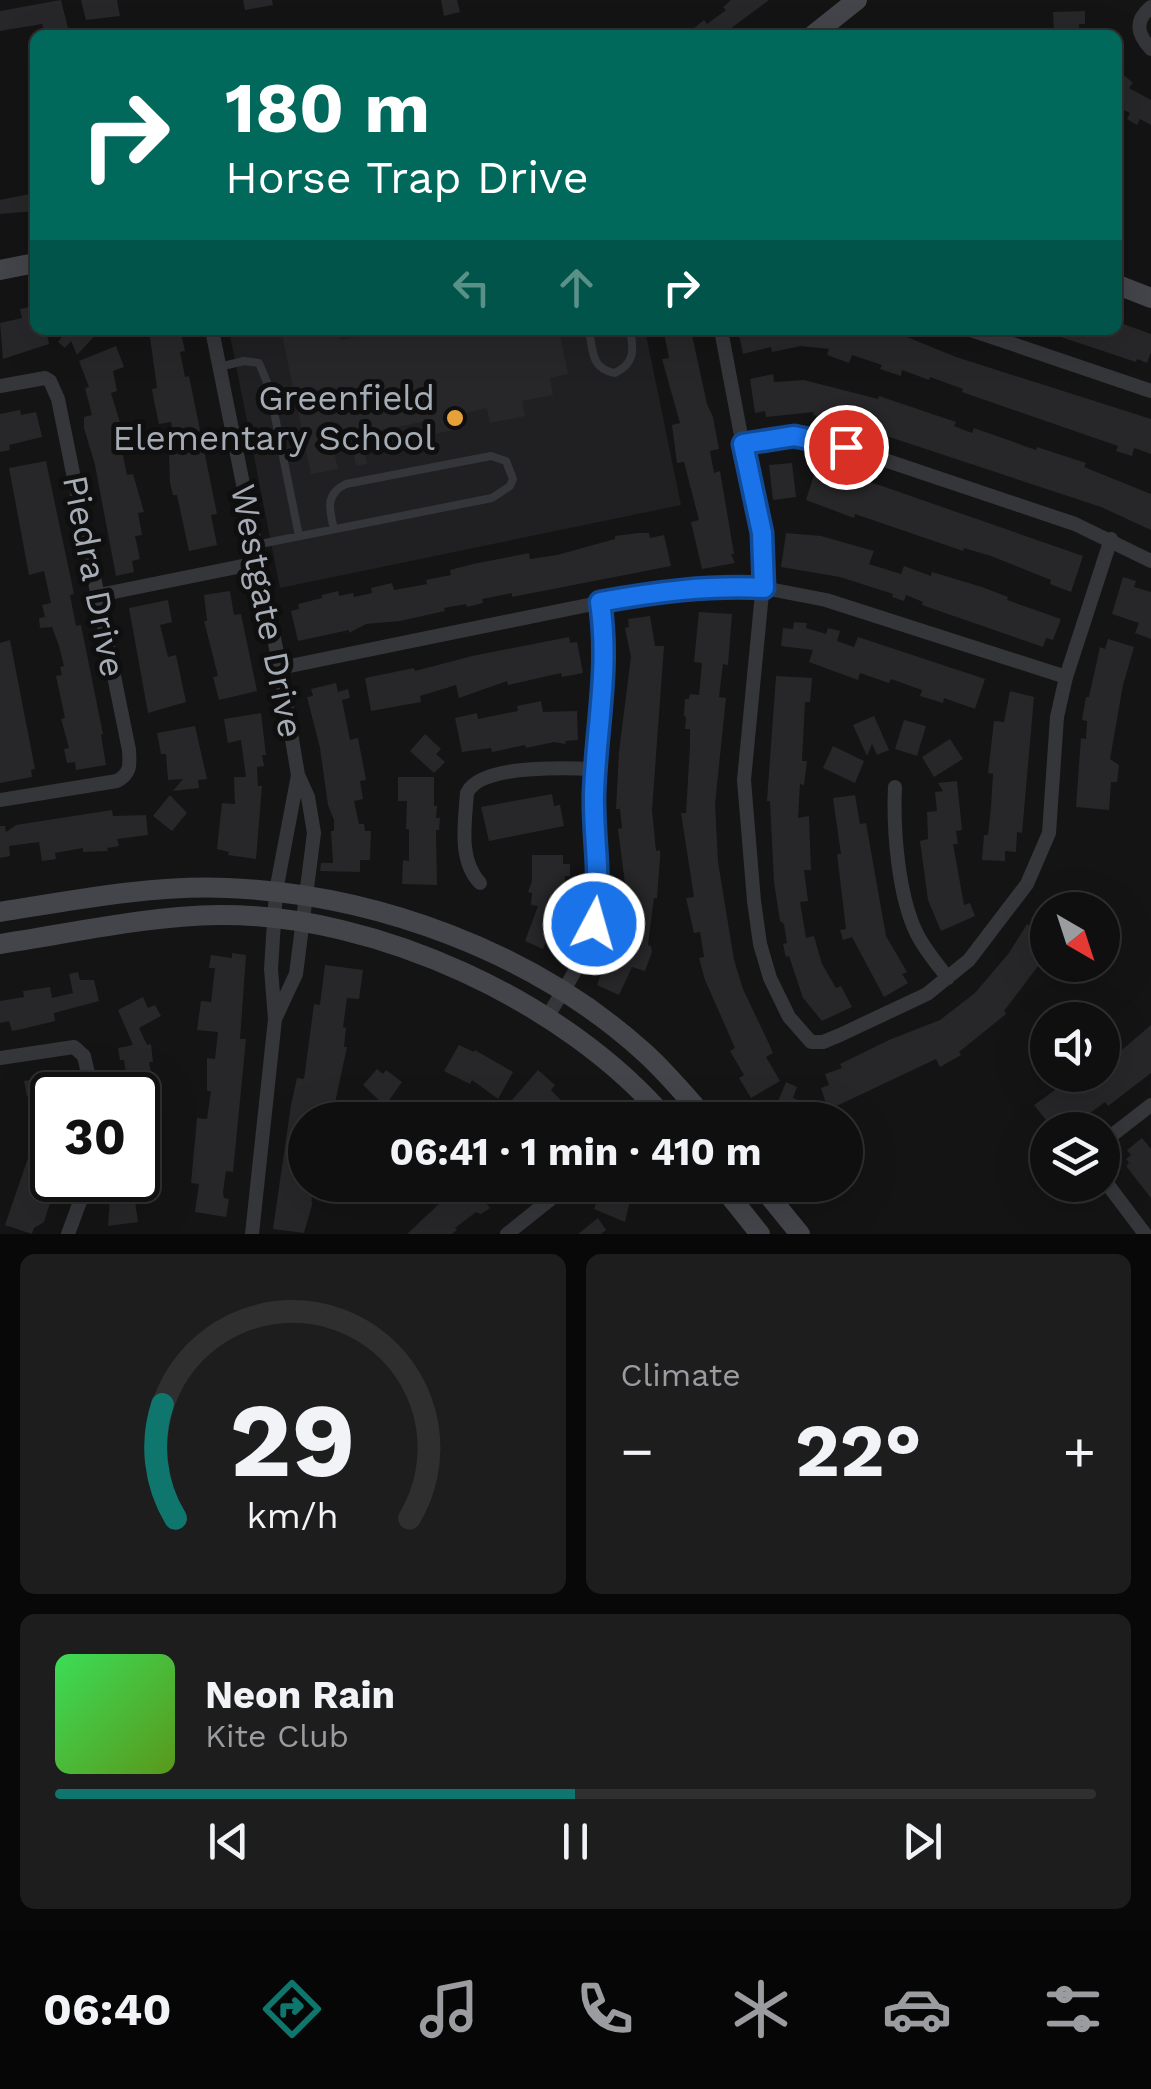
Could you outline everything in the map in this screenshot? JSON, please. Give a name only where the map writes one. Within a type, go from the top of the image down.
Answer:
[{"type":"main road","points":[[819,30],[857,0]]},
{"type":"main road","points":[[0,270],[30,265]]},
{"type":"main road","points":[[1122,287],[1151,298]]},
{"type":"main road","points":[[0,912],[155,890],[224,888],[276,891],[377,908],[440,930],[563,992],[644,1052],[690,1102]]},
{"type":"main road","points":[[0,944],[152,920],[214,916],[303,923],[443,963],[488,982],[547,1016],[626,1078],[649,1102]]},
{"type":"main road","points":[[735,1202],[760,1234]]},
{"type":"main road","points":[[774,1202],[800,1234]]},
{"type":"street","points":[[1151,7],[1138,23],[1142,38],[1151,49]]},
{"type":"street","name":"Westgate Drive","points":[[213,335],[298,775],[308,797],[314,834],[296,974],[275,1019]]},
{"type":"street","points":[[722,335],[762,533],[764,588],[744,780],[760,944],[770,978],[789,1017],[811,1042],[823,1042],[898,1010],[948,978],[969,960],[1008,911],[1040,858],[1049,833],[1057,717],[1111,539]]},
{"type":"street","points":[[986,335],[1151,391]]},
{"type":"street","points":[[1020,346],[1023,335]]},
{"type":"street","name":"Piedra Drive","points":[[0,386],[38,377],[50,381],[58,399],[130,750],[128,773],[117,781],[0,800]]},
{"type":"street","points":[[743,444],[794,436],[815,439],[1075,524],[1151,560]]},
{"type":"street","points":[[99,595],[257,562]]},
{"type":"street","points":[[280,668],[600,602],[731,586],[764,588],[854,607],[1066,677]]},
{"type":"street","points":[[547,1016],[590,936],[599,893],[594,810],[606,642],[600,602]]},
{"type":"street","points":[[480,883],[468,868],[465,853],[467,793],[471,785],[532,769],[596,769]]},
{"type":"street","name":"Westgate Drive","points":[[252,1234],[275,1019],[271,970],[276,891],[298,775]]},
{"type":"street","points":[[895,787],[894,813],[909,913],[925,948],[948,978]]},
{"type":"street","points":[[0,1058],[68,1047],[80,1052],[88,1072]]},
{"type":"street","points":[[1120,1129],[1151,1105]]},
{"type":"street","points":[[1120,1201],[1145,1234]]},
{"type":"street","points":[[68,1234],[80,1202]]},
{"type":"street","points":[[508,1234],[547,1202]]},
{"type":"lane","points":[[590,335],[595,363],[600,369],[615,373],[632,357],[631,335]]},
{"type":"lane","points":[[219,366],[244,361],[259,363],[269,388],[299,536]]},
{"type":"lane","points":[[255,545],[334,529],[500,495],[510,486],[511,470],[506,461],[491,456],[346,484],[334,492],[328,504],[334,529]]},
{"type":"shaded area","name":"Greenfield Elementary School","points":[[230,335],[646,335],[681,505],[280,588]]},
{"type":"building","points":[[61,0],[68,28],[44,30],[42,24],[0,31],[0,11]]},
{"type":"building","points":[[81,0],[117,0],[120,16],[86,20]]},
{"type":"building","points":[[243,0],[272,0],[273,5],[245,10]]},
{"type":"building","points":[[441,0],[457,0],[460,12],[444,16]]},
{"type":"building","points":[[731,0],[769,0],[729,30],[694,28],[704,20],[707,24],[726,10],[723,7]]},
{"type":"building","points":[[1085,11],[1085,24],[1079,24],[1079,30],[1054,30],[1053,12]]},
{"type":"building","points":[[1122,73],[1133,83],[1129,88],[1151,100],[1151,125],[1140,119],[1137,125],[1127,119],[1130,113],[1122,109]]},
{"type":"building","points":[[30,194],[30,211],[0,214],[0,200]]},
{"type":"building","points":[[30,307],[30,335],[47,335],[49,344],[3,359],[0,323],[22,318],[20,309]]},
{"type":"building","points":[[1122,323],[1151,334],[1147,363],[1137,359],[1136,362],[1055,335],[1122,335]]},
{"type":"building","points":[[63,335],[95,335],[77,355],[71,341],[65,348],[58,342]]},
{"type":"building","points":[[150,335],[181,335],[185,377],[189,376],[217,514],[211,515],[217,545],[189,551],[177,495],[173,495],[170,483],[169,455],[177,454],[171,422],[159,424],[152,389],[157,388]]},
{"type":"building","points":[[282,335],[339,335],[340,340],[364,335],[560,335],[568,374],[550,378],[553,395],[522,401],[525,416],[490,423],[487,408],[461,414],[464,428],[430,435],[427,421],[361,434],[367,464],[356,466],[351,439],[332,442],[338,469],[311,474]]},
{"type":"building","points":[[664,335],[692,335],[713,417],[719,449],[710,451],[714,473],[720,471],[735,563],[702,569],[691,522],[699,520],[684,462],[677,463],[672,425],[680,423],[662,359],[669,358]]},
{"type":"building","points":[[739,335],[902,335],[956,357],[1151,419],[1151,454],[1134,448],[1132,456],[1116,451],[1118,446],[962,392],[963,389],[930,377],[929,380],[902,370],[901,376],[852,355],[849,363],[827,355],[829,349],[801,346],[772,352],[771,347],[743,354]]},
{"type":"building","points":[[116,346],[124,367],[113,371],[117,391],[111,393],[128,449],[122,451],[127,475],[133,474],[144,512],[138,513],[142,535],[135,536],[140,559],[132,561],[134,572],[116,576],[84,428],[84,417],[92,415],[85,388],[89,387],[79,361]]},
{"type":"building","points":[[773,374],[774,382],[804,380],[878,399],[879,396],[956,422],[954,426],[972,433],[974,428],[1086,463],[1084,467],[1151,494],[1151,530],[1101,507],[850,424],[851,419],[827,414],[826,418],[813,415],[814,412],[766,417],[765,411],[755,413],[750,379]]},
{"type":"building","points":[[20,410],[21,415],[36,412],[42,437],[9,445],[10,450],[0,452],[0,414]]},
{"type":"building","points":[[46,461],[74,594],[70,595],[76,626],[81,625],[103,734],[106,765],[76,770],[75,762],[67,763],[64,749],[69,748],[56,676],[62,675],[60,667],[64,666],[59,646],[52,627],[40,628],[39,618],[45,617],[42,605],[51,603],[44,571],[29,575],[9,468]]},
{"type":"building","points":[[792,463],[796,497],[773,500],[769,465]]},
{"type":"building","points":[[817,466],[852,485],[854,478],[882,486],[1083,556],[1071,592],[991,556],[964,548],[963,551],[806,500]]},
{"type":"building","points":[[649,533],[650,538],[664,535],[671,566],[512,597],[512,593],[482,599],[483,603],[467,607],[466,604],[444,608],[445,611],[400,621],[366,624],[349,633],[298,641],[291,611],[299,609],[298,604],[322,595],[338,591],[339,596],[353,593],[354,597],[392,583],[394,590],[427,584],[426,580],[451,575],[450,570],[473,564],[529,553],[530,559],[557,555],[615,536]]},
{"type":"building","points":[[786,533],[821,536],[874,551],[869,564],[901,574],[904,566],[931,576],[932,572],[982,587],[1061,619],[1053,640],[1046,638],[1043,647],[922,605],[923,602],[906,595],[904,601],[840,577],[781,567]]},
{"type":"building","points":[[1123,577],[1136,581],[1134,587],[1151,592],[1151,639],[1135,633],[1139,623],[1112,614]]},
{"type":"building","points":[[230,591],[234,615],[241,614],[257,691],[219,700],[213,677],[218,676],[204,621],[204,595]]},
{"type":"building","points":[[168,600],[172,622],[160,625],[168,657],[176,655],[186,702],[148,713],[129,608]]},
{"type":"building","points":[[699,612],[732,614],[728,665],[723,664],[719,697],[726,698],[715,804],[718,862],[734,960],[773,1053],[766,1057],[780,1081],[751,1098],[739,1078],[744,1075],[730,1051],[735,1048],[705,980],[699,958],[704,957],[700,932],[694,933],[686,898],[694,897],[681,813],[686,813],[690,745],[690,729],[685,729],[684,716],[685,699],[690,694],[699,695],[702,663],[694,662]]},
{"type":"building","points":[[650,616],[655,646],[664,646],[652,810],[656,851],[660,850],[657,898],[648,945],[652,952],[645,971],[632,967],[619,995],[597,985],[622,917],[617,916],[625,884],[618,829],[622,828],[620,809],[616,809],[631,657],[625,628],[629,627],[628,619]]},
{"type":"building","points":[[794,622],[807,623],[806,628],[826,634],[828,628],[840,631],[837,641],[854,647],[858,637],[985,679],[975,709],[944,698],[943,703],[920,696],[922,690],[891,679],[889,683],[860,673],[858,680],[809,662],[813,650],[781,646],[783,628],[793,629]]},
{"type":"building","points":[[569,637],[570,643],[577,642],[583,673],[562,677],[561,673],[508,685],[507,681],[459,698],[456,685],[420,696],[421,702],[371,711],[365,678]]},
{"type":"building","points":[[1108,639],[1134,647],[1110,759],[1119,765],[1117,782],[1111,782],[1109,810],[1076,807],[1081,738],[1086,739],[1087,721],[1082,720],[1086,697],[1100,647],[1105,649]]},
{"type":"building","points":[[10,640],[35,769],[31,770],[32,777],[0,783],[0,643]]},
{"type":"building","points":[[776,676],[812,678],[810,702],[805,702],[802,761],[807,761],[804,785],[800,784],[798,818],[809,816],[811,870],[804,870],[808,901],[800,902],[806,938],[814,936],[822,964],[852,1007],[822,1021],[803,998],[789,956],[786,957],[784,924],[780,921],[774,882],[767,801]]},
{"type":"building","points":[[336,683],[338,692],[348,689],[350,698],[342,700],[350,740],[358,738],[366,780],[360,781],[363,799],[354,801],[359,824],[364,824],[365,831],[371,831],[370,860],[360,860],[360,872],[320,871],[321,863],[333,863],[334,820],[307,697],[313,696],[311,689]]},
{"type":"building","points":[[1010,691],[1034,697],[1022,833],[1017,832],[1016,852],[1005,851],[1005,861],[982,860],[991,807],[993,774],[988,773],[994,721],[1004,722]]},
{"type":"building","points":[[541,701],[543,712],[577,711],[578,740],[492,752],[491,748],[462,752],[455,718],[477,713],[478,719],[518,711],[517,706]]},
{"type":"building","points":[[261,713],[266,755],[262,755],[264,766],[257,767],[258,786],[262,786],[256,859],[228,855],[229,852],[217,849],[222,803],[235,804],[234,777],[246,777],[241,740],[228,743],[224,719]]},
{"type":"building","points":[[874,716],[889,750],[877,755],[872,744],[867,756],[853,725]]},
{"type":"building","points":[[904,720],[926,726],[917,756],[895,749]]},
{"type":"building","points":[[195,726],[207,779],[198,780],[199,788],[173,791],[183,779],[168,780],[166,754],[161,754],[157,733]]},
{"type":"building","points":[[425,734],[441,749],[436,754],[445,762],[434,773],[410,751]]},
{"type":"building","points":[[950,739],[963,759],[934,777],[922,757]]},
{"type":"building","points":[[833,746],[864,761],[855,783],[823,768]]},
{"type":"building","points":[[398,777],[434,777],[434,806],[436,818],[440,818],[436,830],[437,885],[402,884],[403,860],[409,861],[409,829],[407,801],[398,801]]},
{"type":"building","points":[[957,781],[962,830],[956,831],[958,844],[953,844],[964,905],[970,903],[975,916],[941,931],[928,900],[920,841],[928,839],[927,812],[937,811],[935,792],[943,791],[938,783]]},
{"type":"building","points":[[552,794],[554,806],[560,805],[564,826],[489,841],[481,807]]},
{"type":"building","points":[[170,795],[187,813],[172,831],[153,816]]},
{"type":"building","points":[[855,795],[860,824],[866,823],[886,936],[907,972],[902,974],[908,983],[884,997],[852,937],[843,940],[840,930],[846,929],[833,798]]},
{"type":"building","points":[[112,810],[113,816],[146,815],[148,835],[117,839],[119,846],[107,848],[108,851],[83,852],[83,848],[55,853],[56,859],[42,861],[39,842],[9,846],[10,856],[0,858],[0,826],[5,826],[6,832],[16,825]]},
{"type":"building","points":[[532,855],[563,855],[563,864],[570,864],[570,876],[565,876],[562,923],[558,935],[551,944],[546,941],[543,949],[525,941],[538,906],[531,905],[532,893],[528,892]]},
{"type":"building","points":[[1027,924],[1030,977],[1004,1011],[1006,1014],[959,1052],[961,1055],[940,1067],[936,1059],[845,1102],[825,1102],[821,1088],[829,1085],[825,1074],[889,1040],[940,1020],[975,993],[1009,953]]},
{"type":"building","points":[[232,953],[246,955],[240,1039],[246,1039],[233,1172],[226,1171],[223,1192],[224,1198],[229,1199],[226,1217],[195,1212],[199,1184],[191,1183],[197,1118],[207,1119],[211,1091],[207,1091],[207,1058],[215,1059],[218,1032],[197,1030],[201,1001],[211,1002],[215,968],[209,968],[211,955],[232,958]]},
{"type":"building","points":[[325,965],[363,970],[359,999],[347,998],[343,1027],[347,1047],[335,1102],[292,1102],[297,1078],[304,1079],[314,1004],[320,1005]]},
{"type":"building","points":[[78,972],[80,980],[94,980],[99,1001],[54,1013],[55,1021],[22,1029],[12,1031],[9,1021],[0,1023],[0,1001],[24,997],[23,991],[50,987],[52,998],[73,993],[69,974]]},
{"type":"building","points":[[143,997],[148,1008],[155,1005],[161,1016],[139,1028],[147,1045],[151,1044],[151,1072],[126,1072],[118,1048],[133,1045],[118,1010]]},
{"type":"building","points":[[1151,1025],[1151,1073],[1108,1106],[1105,1102],[1091,1112],[1040,1112],[1034,1105],[1052,1092],[1120,1092],[1120,1052]]},
{"type":"building","points":[[459,1045],[513,1072],[498,1099],[472,1080],[470,1084],[444,1071]]},
{"type":"building","points":[[377,1069],[383,1074],[386,1070],[402,1082],[388,1102],[381,1102],[363,1085]]},
{"type":"building","points":[[538,1070],[555,1085],[551,1090],[563,1102],[514,1102],[512,1100]]},
{"type":"building","points":[[30,1080],[30,1095],[27,1096],[24,1081]]},
{"type":"building","points":[[786,1082],[797,1087],[793,1098],[803,1102],[778,1102]]},
{"type":"building","points":[[288,1126],[288,1202],[312,1205],[304,1233],[273,1229]]},
{"type":"building","points":[[1142,1138],[1151,1149],[1151,1198],[1126,1166],[1131,1155],[1127,1150]]},
{"type":"building","points":[[30,1159],[30,1202],[50,1202],[44,1222],[32,1234],[5,1225]]},
{"type":"building","points":[[110,1202],[135,1202],[138,1222],[108,1226]]},
{"type":"building","points":[[441,1202],[487,1202],[490,1208],[481,1214],[476,1212],[452,1234],[407,1234]]},
{"type":"building","points":[[597,1202],[630,1202],[625,1222],[594,1209]]},
{"type":"building","points":[[598,1218],[606,1230],[601,1234],[578,1234]]},
{"type":"place","name":"Greenfield Elementary School","points":[[455,418]]},
{"type":"route","points":[[594,924],[600,863],[594,795],[606,642],[600,602],[668,591],[731,586],[764,588],[762,533],[743,444],[794,436],[846,447]]}]
